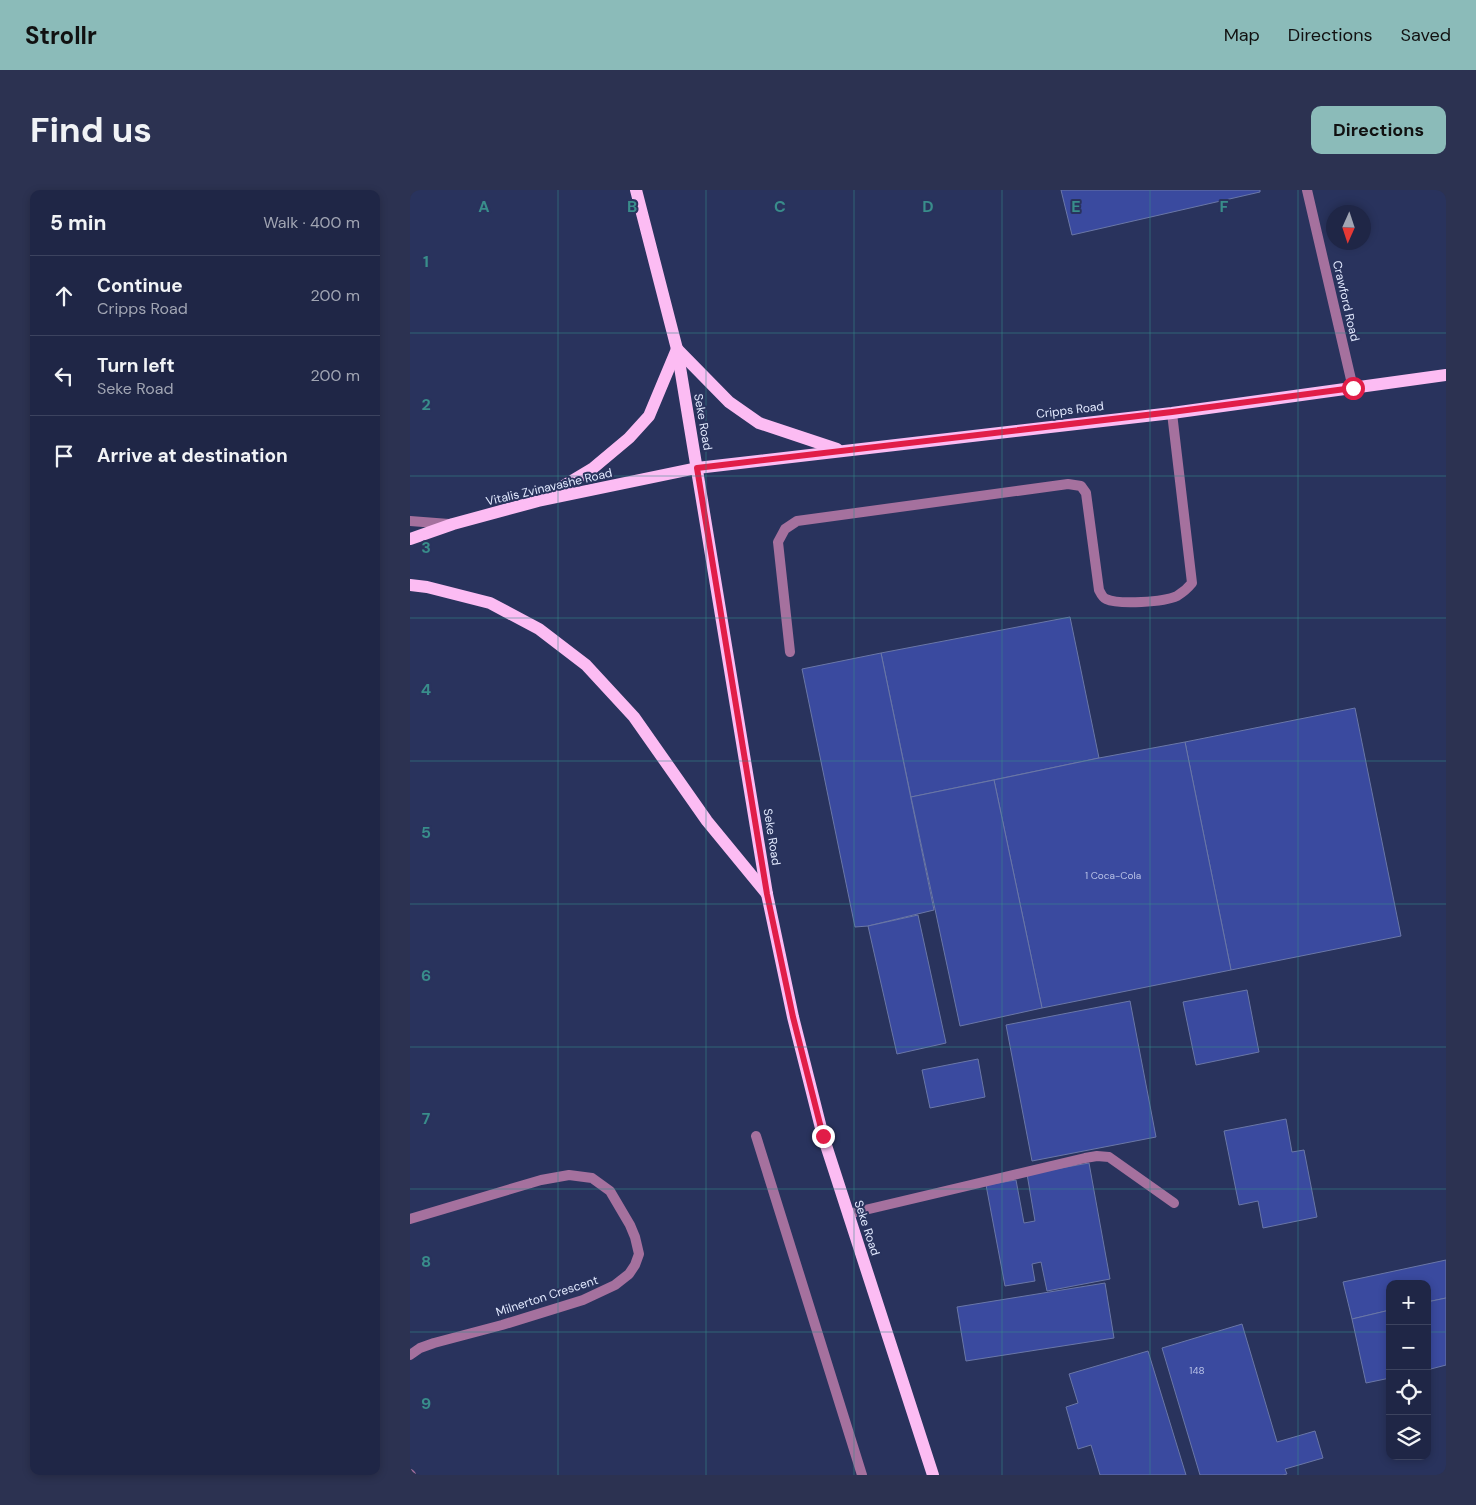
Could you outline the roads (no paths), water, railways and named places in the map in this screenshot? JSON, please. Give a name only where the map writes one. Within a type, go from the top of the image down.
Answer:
[{"type":"main road","name":"Seke Road","points":[[636,190],[677,349],[767,894],[795,1026],[823,1136],[933,1475]]},
{"type":"main road","points":[[538,501],[592,469],[629,438],[649,416],[677,349],[729,402],[759,423],[842,450]]},
{"type":"main road","name":"Cripps Road","points":[[697,468],[1172,412],[1446,375]]},
{"type":"main road","name":"Vitalis Zvinavashe Road","points":[[410,539],[453,524],[538,501],[697,468]]},
{"type":"main road","points":[[410,585],[427,587],[490,603],[539,629],[586,665],[634,717],[707,821],[767,894]]},
{"type":"street","name":"Crawford Road","points":[[1307,190],[1353,388]]},
{"type":"street","points":[[790,652],[778,542],[785,529],[797,521],[1068,484],[1081,486],[1086,493],[1099,590],[1104,599],[1120,603],[1176,596],[1192,583],[1172,412]]},
{"type":"street","points":[[410,521],[453,524]]},
{"type":"street","points":[[756,1136],[862,1475]]},
{"type":"street","points":[[848,1214],[1097,1156],[1109,1157],[1174,1203]]},
{"type":"street","name":"Milnerton Crescent","points":[[410,1219],[541,1180],[569,1175],[592,1178],[610,1191],[632,1231],[639,1254],[635,1266],[629,1274],[615,1285],[583,1300],[502,1325],[434,1343],[420,1348],[410,1355]]}]
